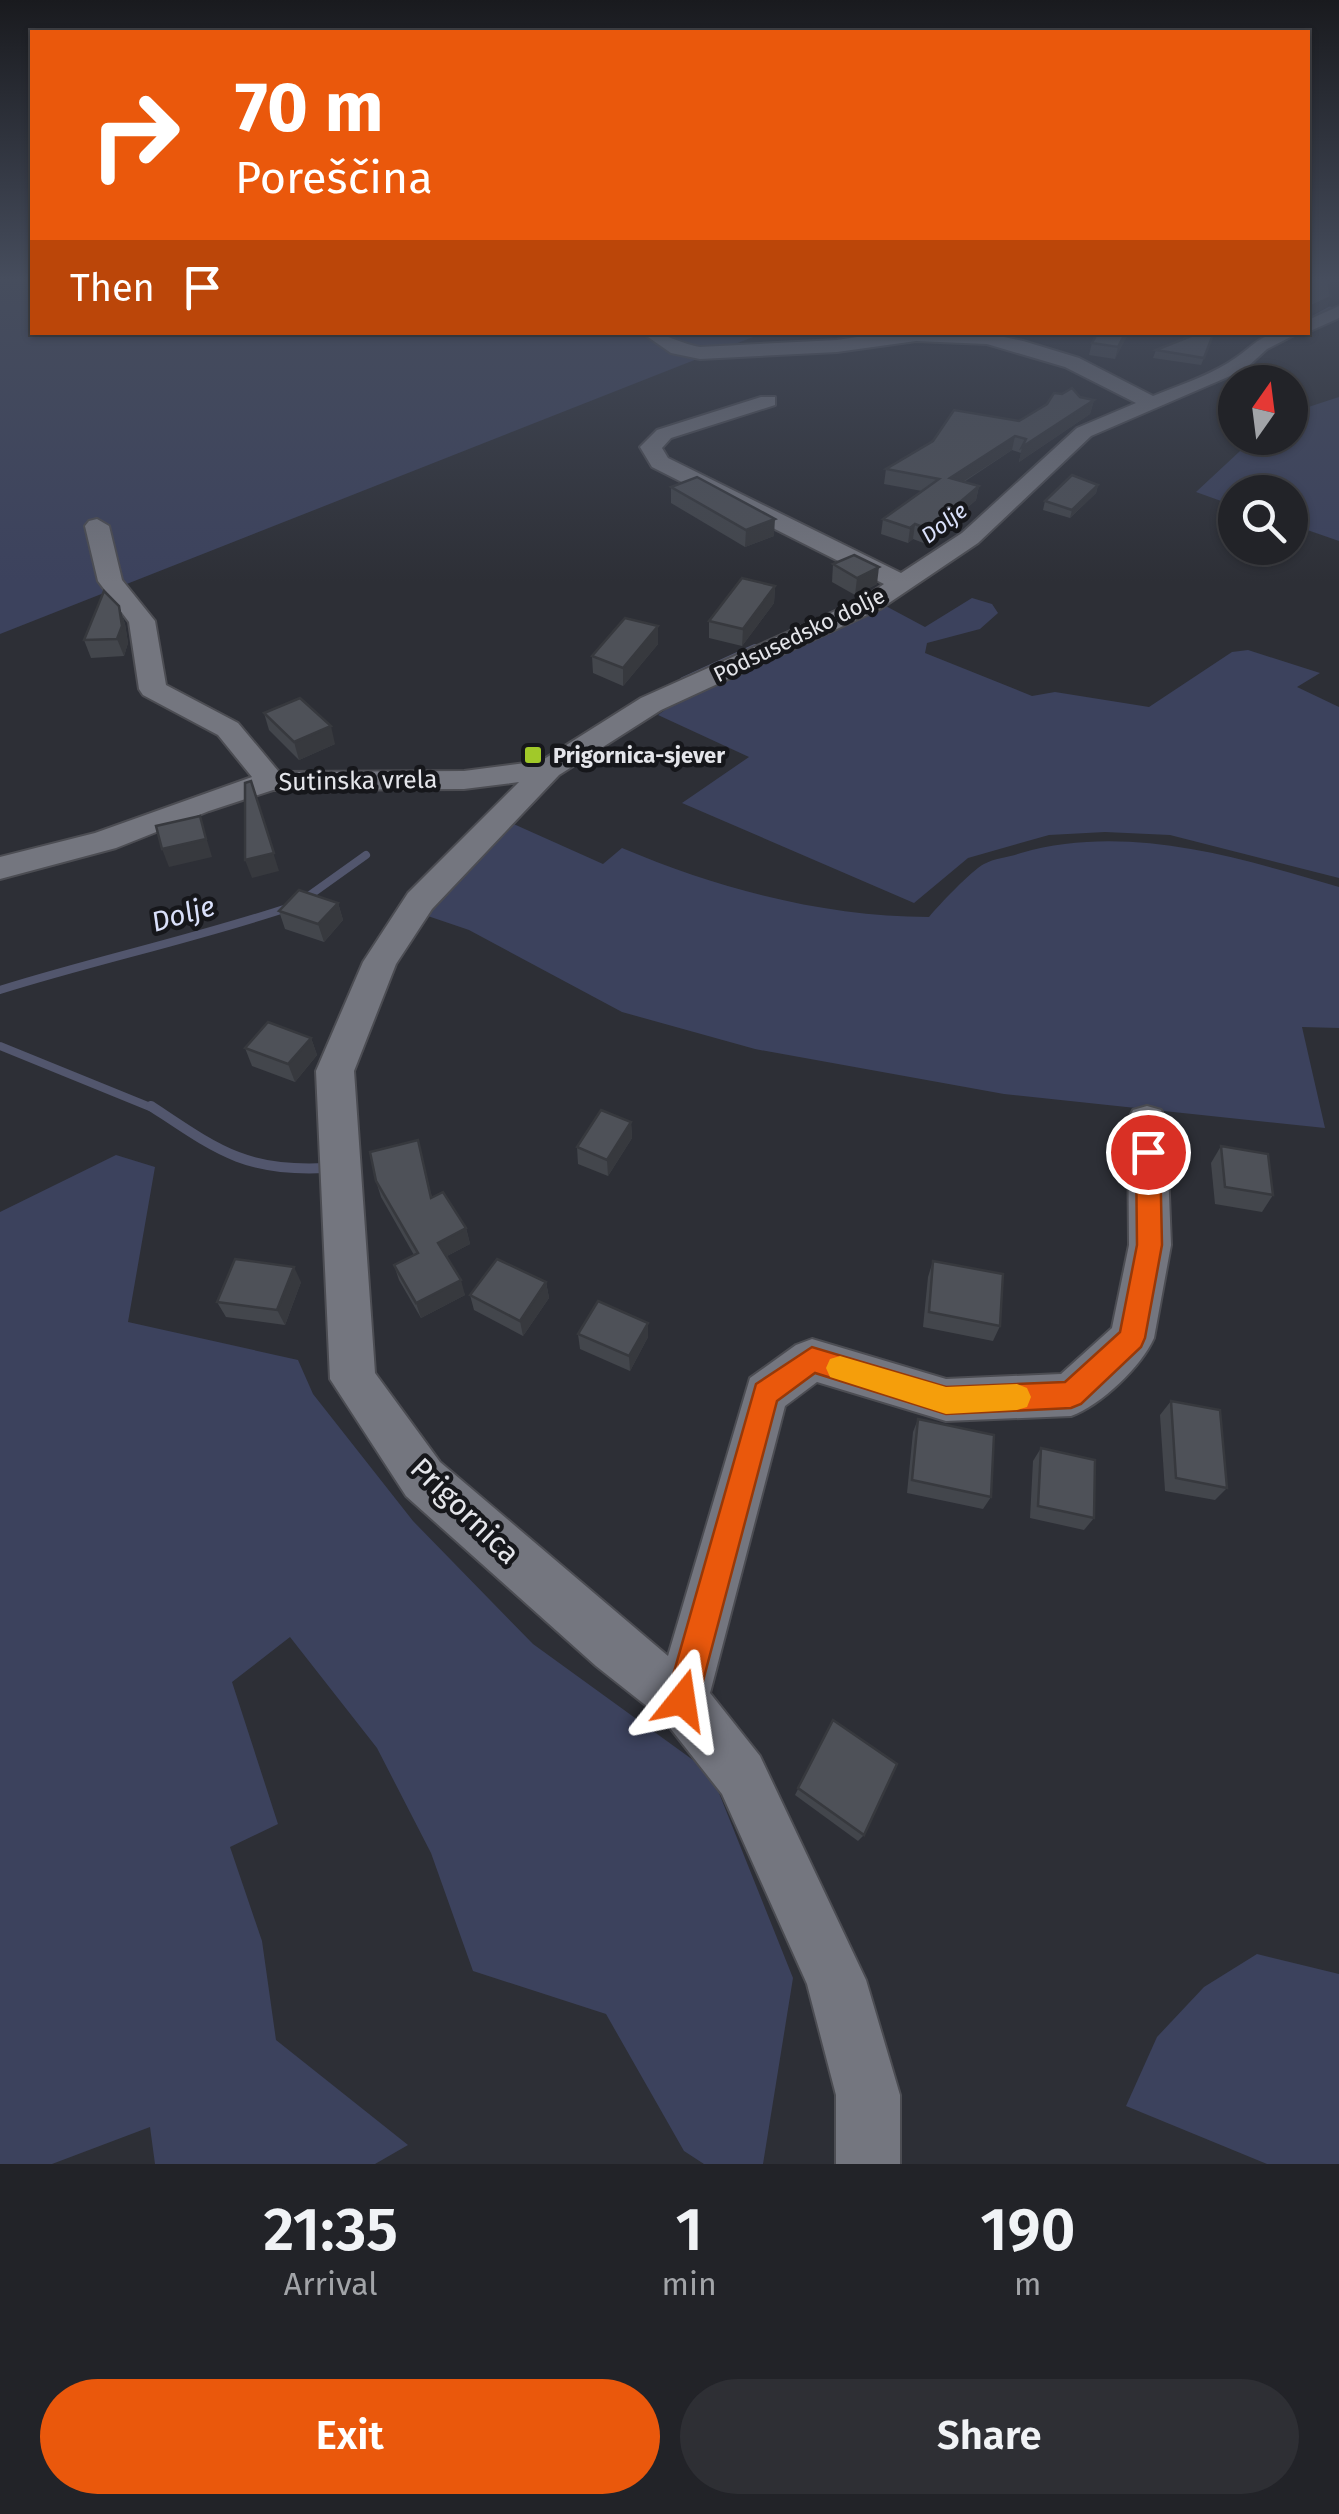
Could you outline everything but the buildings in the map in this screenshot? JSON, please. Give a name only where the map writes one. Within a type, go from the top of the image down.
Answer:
[{"type":"street","points":[[1114,380],[1150,403]]},
{"type":"street","name":"Podsusedsko dolje","points":[[549,769],[651,704],[871,604],[970,538],[1084,432],[1204,380]]},
{"type":"street","points":[[768,401],[664,434],[651,447],[660,462],[902,584]]},
{"type":"street","points":[[98,526],[110,581],[142,622],[153,689],[228,729],[271,781]]},
{"type":"street","name":"Sutinska vrela","points":[[0,868],[105,842],[198,804],[271,781],[464,780],[549,769]]},
{"type":"street","name":"Prigornica","points":[[549,769],[420,901],[380,962],[335,1071],[352,1379],[423,1479],[614,1648],[682,1700],[742,1775],[836,1980],[868,2094],[868,2164]]},
{"type":"street","points":[[682,1700],[766,1393],[812,1360],[946,1400],[1071,1395],[1132,1338],[1150,1245],[1147,1121]]},
{"type":"shaded area","points":[[0,380],[644,380],[0,634]]},
{"type":"shaded area","points":[[1339,397],[1339,541],[1308,530],[1308,475],[1218,475],[1218,500],[1196,492],[1236,455],[1308,455],[1308,407]]},
{"type":"shaded area","points":[[972,598],[992,604],[998,613],[980,629],[927,643],[925,653],[1032,696],[1055,692],[1149,707],[1232,652],[1248,650],[1320,673],[1297,687],[1339,707],[1339,878],[1170,835],[1049,835],[968,858],[914,903],[682,803],[749,757],[658,715],[673,704],[882,604],[925,627]]},
{"type":"shaded area","points":[[507,821],[603,864],[622,848],[696,876],[772,898],[890,916],[929,917],[971,874],[993,860],[1101,841],[1222,855],[1339,887],[1339,1028],[1302,1027],[1325,1128],[1004,1094],[755,1049],[622,1012],[469,930],[419,913]]},
{"type":"shaded area","points":[[116,1155],[155,1167],[128,1322],[298,1360],[313,1394],[413,1521],[533,1644],[711,1773],[793,1978],[763,2164],[704,2164],[684,2151],[606,2014],[473,1971],[431,1853],[377,1748],[290,1637],[232,1682],[278,1824],[230,1847],[262,1941],[276,2040],[408,2145],[375,2164],[155,2164],[150,2127],[52,2164],[0,2164],[0,1212]]},
{"type":"shaded area","points":[[1257,1954],[1339,1974],[1339,2164],[1267,2164],[1126,2106],[1157,2037],[1204,1987]]},
{"type":"waterway","name":"Dolje","points":[[683,680],[755,647]]},
{"type":"waterway","name":"Dolje","points":[[303,900],[366,855]]},
{"type":"waterway","name":"Dolje","points":[[0,990],[290,907]]},
{"type":"waterway","points":[[0,1046],[155,1109]]},
{"type":"waterway","points":[[151,1106],[232,1155],[273,1166],[325,1168]]},
{"type":"slow traffic","points":[[840,1368],[946,1400],[1017,1397]]},
{"type":"place","name":"Prigornica-sjever","points":[[533,755]]},
{"type":"route","points":[[682,1700],[766,1393],[812,1360],[946,1400],[1071,1395],[1132,1338],[1150,1245],[1148,1152]]}]
